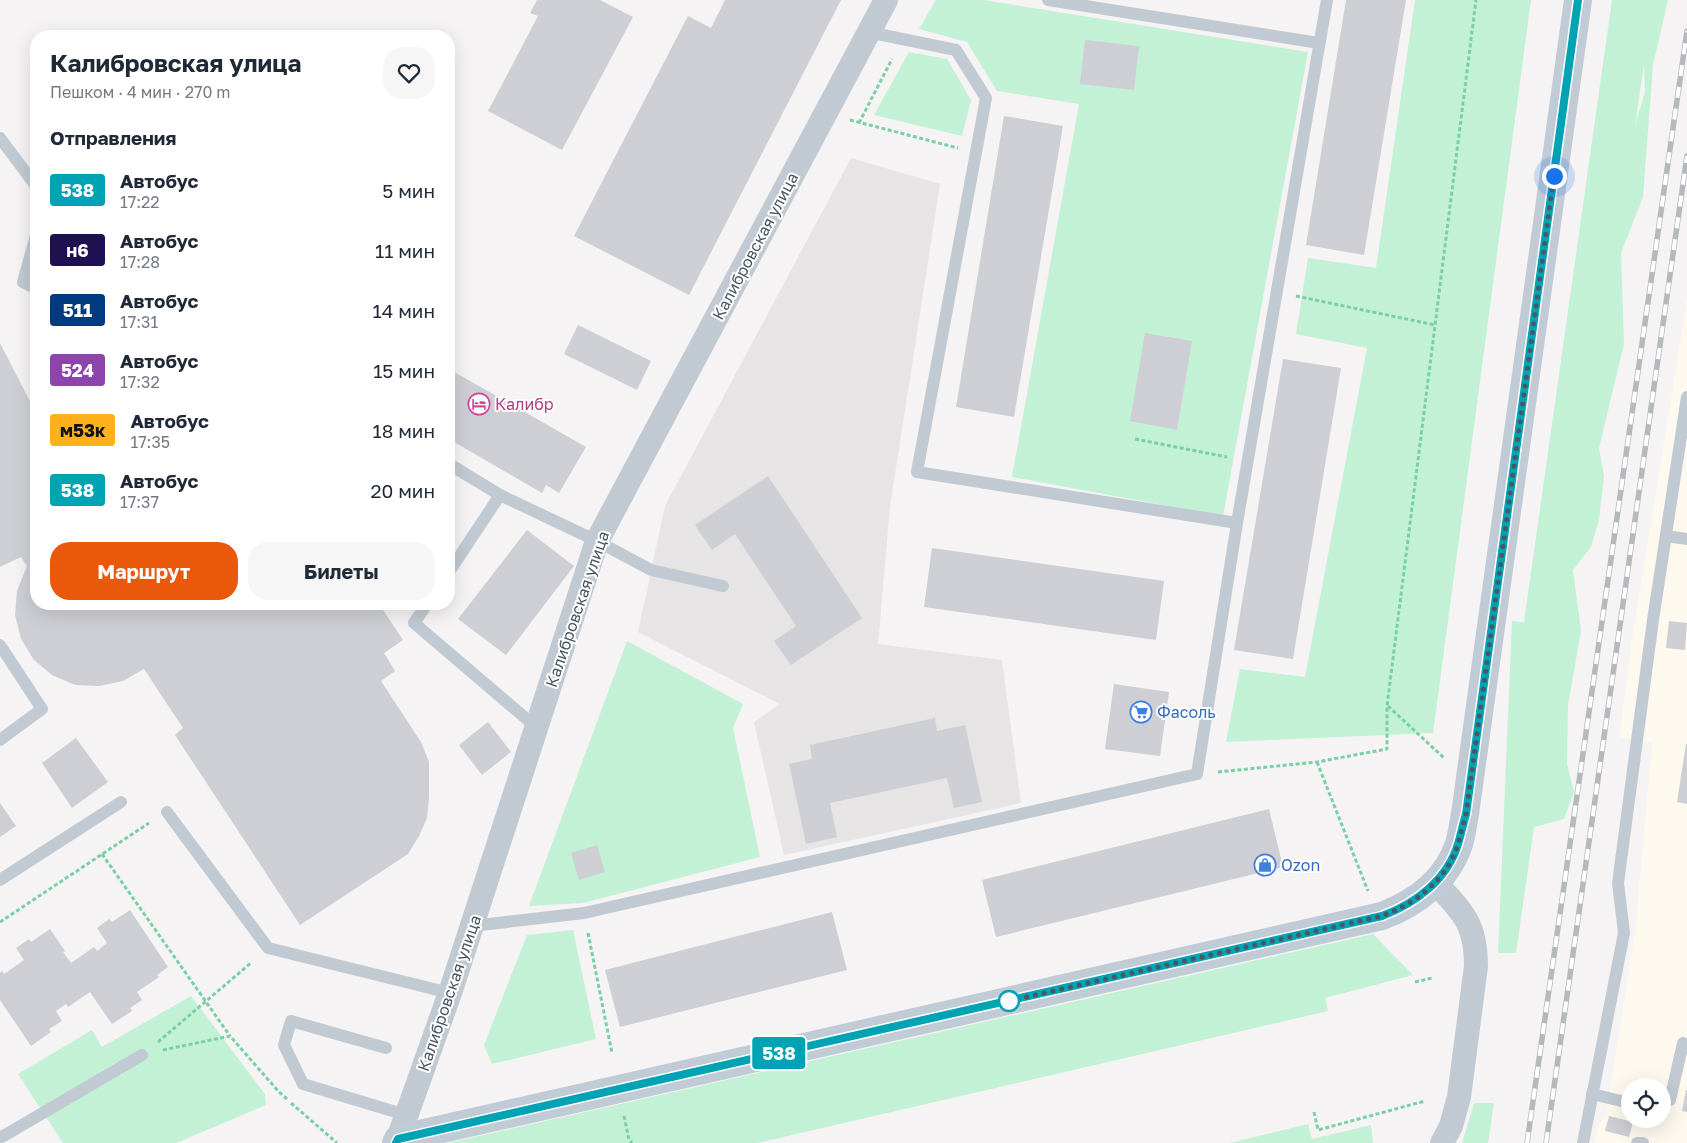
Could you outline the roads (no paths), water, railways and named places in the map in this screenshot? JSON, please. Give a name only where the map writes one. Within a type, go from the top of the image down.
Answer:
[{"type":"street","name":"Калибровская улица","points":[[400,1133],[450,993],[597,541],[886,0]]},
{"type":"street","points":[[400,1133],[1382,916],[1415,900],[1436,883],[1449,866],[1458,845],[1466,814],[1578,0]]},
{"type":"street","points":[[1436,883],[1469,923],[1476,944],[1476,966],[1458,1097],[1451,1126],[1442,1143]]},
{"type":"lane","points":[[1048,0],[1319,43]]},
{"type":"lane","points":[[472,926],[584,913],[1197,774],[1237,523],[1327,0]]},
{"type":"lane","points":[[868,32],[956,50],[986,98],[917,472],[1237,523]]},
{"type":"lane","points":[[0,138],[30,178]]},
{"type":"lane","points":[[30,256],[23,282],[30,286]]},
{"type":"lane","points":[[1583,1143],[1624,933],[1618,883],[1687,396]]},
{"type":"lane","points":[[455,468],[500,495],[597,541],[651,570],[723,586]]},
{"type":"lane","points":[[455,563],[500,495]]},
{"type":"lane","points":[[1666,536],[1687,539]]},
{"type":"lane","points":[[423,610],[414,623],[536,727]]},
{"type":"lane","points":[[0,645],[42,709],[0,740]]},
{"type":"lane","points":[[0,880],[121,802]]},
{"type":"lane","points":[[166,812],[268,948],[450,993]]},
{"type":"lane","points":[[386,1048],[291,1021],[284,1045],[303,1084],[400,1133]]},
{"type":"lane","points":[[1671,1096],[1683,1043]]},
{"type":"lane","points":[[0,1138],[142,1055]]},
{"type":"lane","points":[[1592,1094],[1621,1101]]},
{"type":"lane","points":[[1637,1143],[1643,1143]]},
{"type":"railway","points":[[1527,1143],[1687,31]]},
{"type":"railway","points":[[1546,1143],[1687,156]]},
{"type":"place","name":"Калибр","points":[[479,404]]},
{"type":"place","name":"Фасоль","points":[[1141,712]]},
{"type":"place","name":"Ozon","points":[[1265,865]]}]
